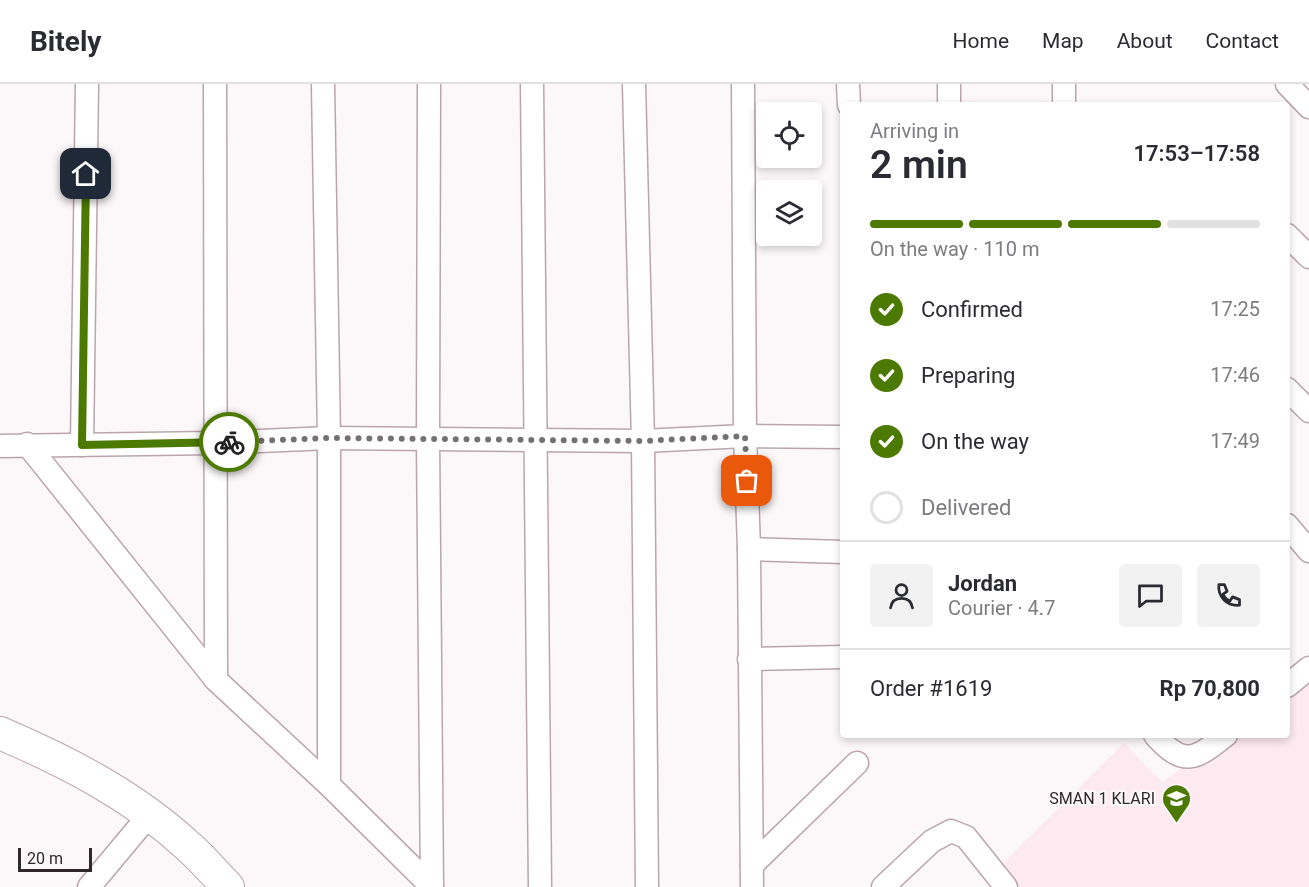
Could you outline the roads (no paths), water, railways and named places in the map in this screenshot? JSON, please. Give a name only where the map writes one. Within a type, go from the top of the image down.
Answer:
[{"type":"main road","points":[[0,733],[87,774],[150,814],[190,847],[228,887]]},
{"type":"street","points":[[82,445],[87,84]]},
{"type":"street","points":[[215,84],[216,680]]},
{"type":"street","points":[[323,84],[329,438],[329,786]]},
{"type":"street","points":[[429,84],[428,440],[432,887]]},
{"type":"street","points":[[532,84],[540,887]]},
{"type":"street","points":[[634,84],[643,441],[647,887]]},
{"type":"street","points":[[743,84],[745,436],[749,549],[752,876]]},
{"type":"street","points":[[848,84],[849,102]]},
{"type":"street","points":[[949,84],[949,102]]},
{"type":"street","points":[[1064,84],[1064,102]]},
{"type":"street","points":[[1287,84],[1309,107]]},
{"type":"street","points":[[1290,238],[1309,257]]},
{"type":"street","points":[[1290,392],[1309,411]]},
{"type":"street","points":[[0,446],[214,443],[329,438],[643,441],[745,436],[840,437]]},
{"type":"street","points":[[27,444],[216,680],[432,887]]},
{"type":"street","points":[[1297,525],[1309,551]]},
{"type":"street","points":[[749,549],[840,552]]},
{"type":"street","points":[[749,659],[840,657]]},
{"type":"street","points":[[1290,684],[1309,668]]},
{"type":"street","points":[[1158,738],[1168,750],[1184,756],[1198,756],[1222,738]]},
{"type":"street","points":[[752,876],[857,763]]},
{"type":"street","points":[[89,887],[150,814]]},
{"type":"street","points":[[883,887],[932,841],[951,831],[966,837],[1006,887]]},
{"type":"place","name":"SMAN 1 KLARI","points":[[1176,824]]}]
